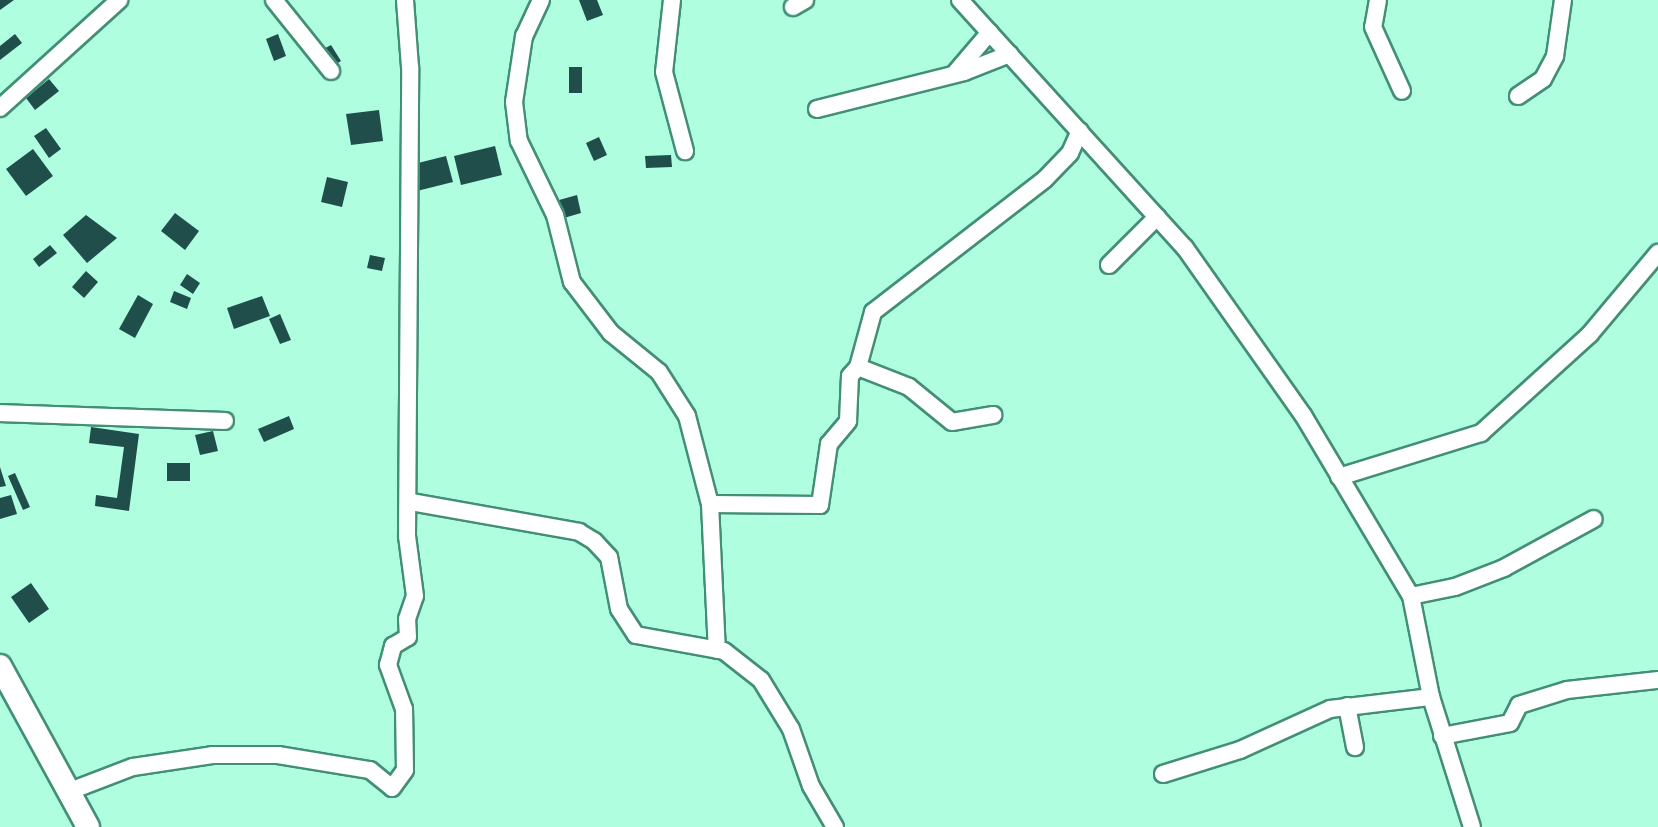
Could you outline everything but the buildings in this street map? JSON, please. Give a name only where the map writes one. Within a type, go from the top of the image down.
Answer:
[{"type":"main road","points":[[0,666],[88,827]]},
{"type":"street","points":[[0,108],[119,0]]},
{"type":"street","points":[[274,0],[331,71]]},
{"type":"street","points":[[70,791],[110,773],[212,755],[278,755],[370,770],[394,787],[406,765],[405,716],[389,657],[393,646],[408,637],[407,619],[415,596],[407,536],[411,502],[410,67],[405,0]]},
{"type":"street","points":[[541,0],[524,36],[514,102],[519,141],[555,215],[560,252],[572,282],[611,333],[659,372],[687,416],[710,504],[717,650]]},
{"type":"street","points":[[672,0],[664,72],[685,151]]},
{"type":"street","points":[[960,0],[1157,217],[1275,372],[1411,596],[1431,697],[1472,827]]},
{"type":"street","points":[[1378,0],[1373,27],[1402,91]]},
{"type":"street","points":[[1518,96],[1543,79],[1555,56],[1563,0]]},
{"type":"street","points":[[955,74],[990,32]]},
{"type":"street","points":[[817,109],[955,74],[1010,54]]},
{"type":"street","points":[[710,504],[820,505],[829,444],[848,421],[850,376],[858,367],[868,321],[879,305],[1045,179],[1070,153],[1080,131]]},
{"type":"street","points":[[1109,265],[1157,217]]},
{"type":"street","points":[[1339,477],[1481,433],[1524,388],[1590,334],[1658,253]]},
{"type":"street","points":[[858,367],[909,387],[952,422],[993,415]]},
{"type":"street","points":[[0,413],[225,421]]},
{"type":"street","points":[[411,502],[579,532],[609,557],[619,609],[636,635],[717,650],[738,659],[761,680],[791,729],[811,786],[835,827]]},
{"type":"street","points":[[1411,596],[1455,587],[1504,568],[1594,519]]},
{"type":"street","points":[[1442,736],[1510,723],[1519,705],[1567,690],[1658,680]]},
{"type":"street","points":[[1163,774],[1240,750],[1313,714],[1347,706],[1431,697]]},
{"type":"street","points":[[1347,706],[1355,747]]}]
